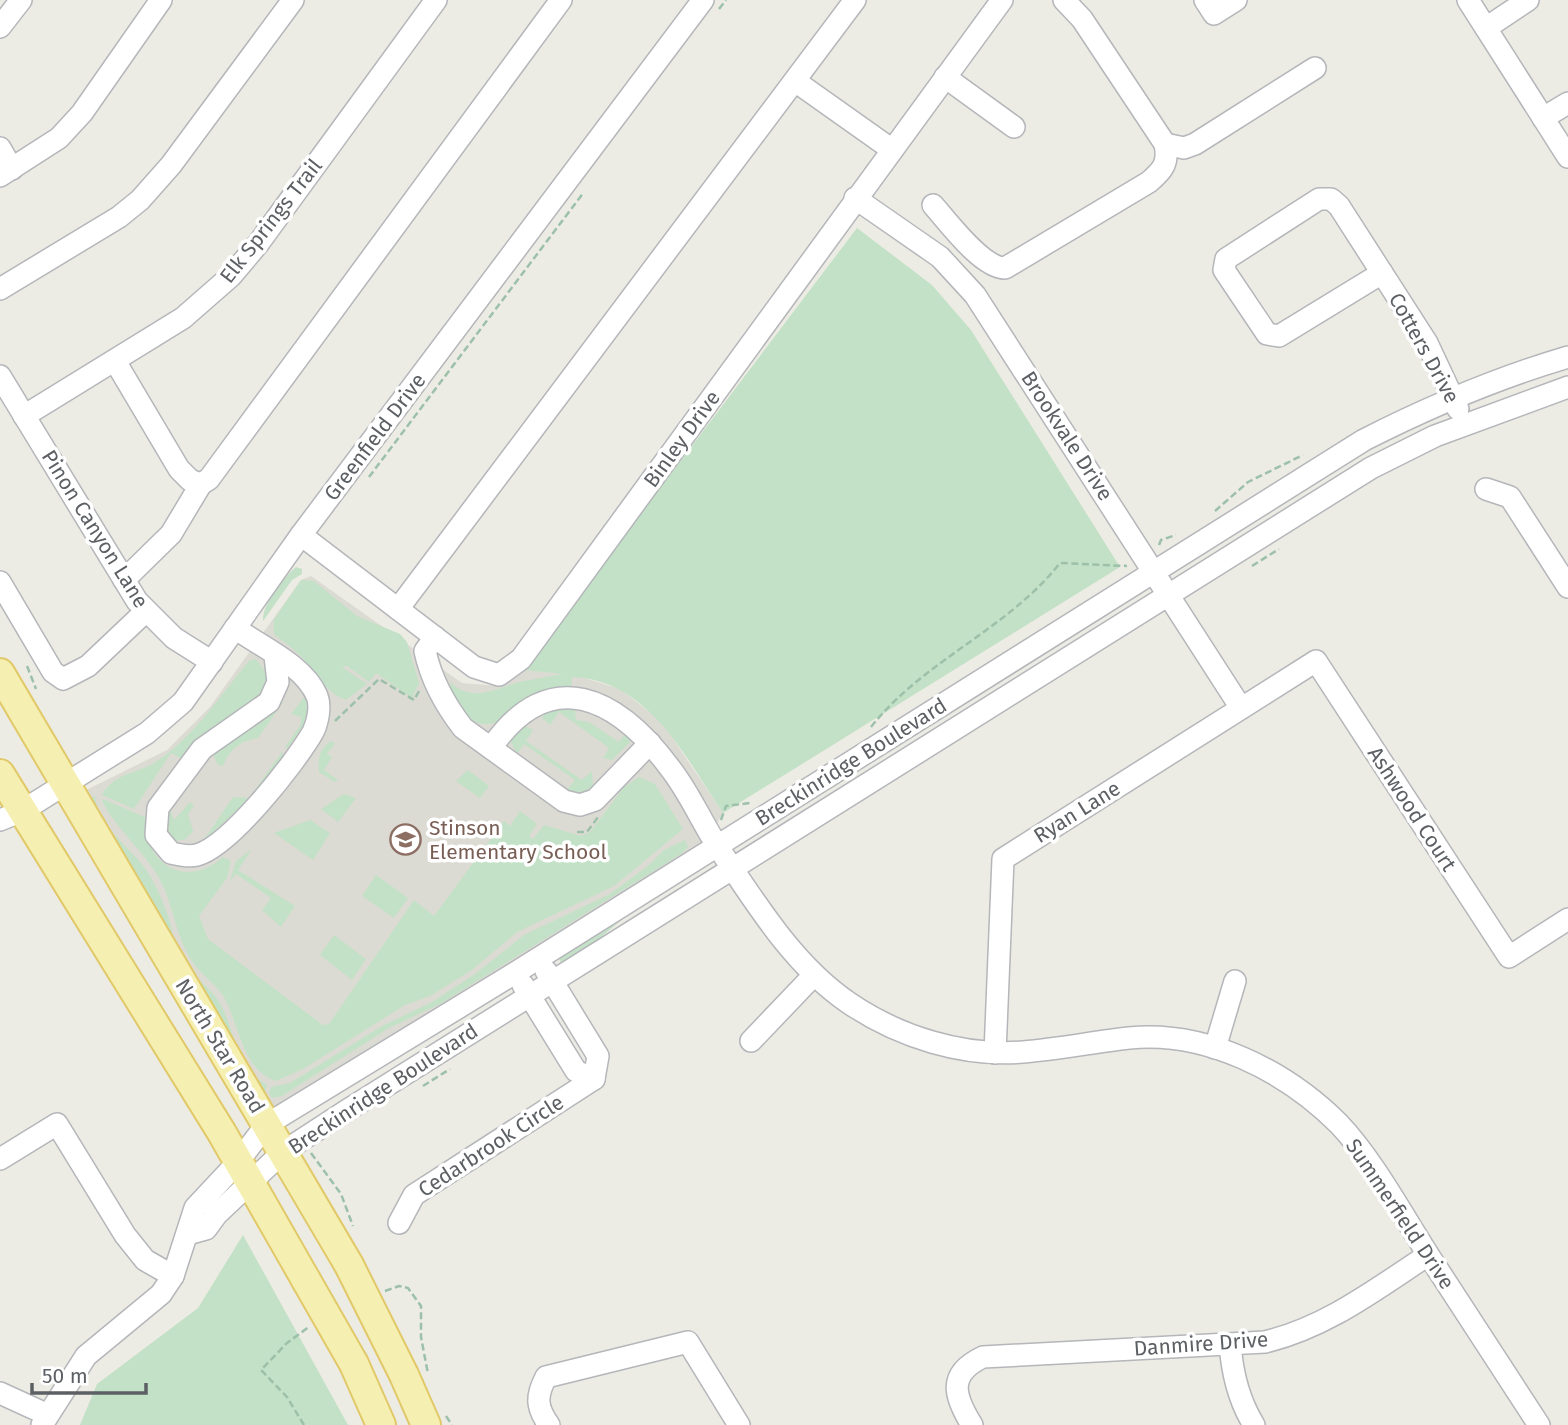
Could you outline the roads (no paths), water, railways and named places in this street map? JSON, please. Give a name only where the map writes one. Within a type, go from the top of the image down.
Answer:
[{"type":"main road","name":"North Star Road","points":[[0,673],[349,1265],[426,1425]]},
{"type":"main road","name":"North Star Road","points":[[0,774],[11,816],[245,1174],[354,1364],[381,1425]]},
{"type":"street","points":[[0,27],[21,0]]},
{"type":"street","points":[[0,148],[6,172],[59,138],[82,113],[161,0]]},
{"type":"street","points":[[0,289],[86,238],[140,200],[171,164],[293,0]]},
{"type":"street","name":"Elk Springs Trail","points":[[24,416],[183,318],[231,276],[258,244],[436,0]]},
{"type":"street","points":[[124,580],[171,534],[201,484],[209,479],[561,0]]},
{"type":"street","name":"Greenfield Drive","points":[[11,816],[147,733],[183,702],[301,535],[703,0]]},
{"type":"street","points":[[398,609],[855,0]]},
{"type":"street","name":"Binley Drive","points":[[301,535],[474,667],[499,675],[521,659],[1002,0]]},
{"type":"street","points":[[933,205],[985,261],[997,268],[1005,268],[1149,182],[1162,170],[1168,158],[1166,144],[1082,19],[1064,0]]},
{"type":"street","points":[[1205,0],[1214,14],[1236,0]]},
{"type":"street","points":[[1468,0],[1568,158]]},
{"type":"street","points":[[1486,28],[1528,0]]},
{"type":"street","points":[[1166,144],[1184,148],[1195,144],[1315,68]]},
{"type":"street","points":[[945,77],[1014,127]]},
{"type":"street","points":[[795,81],[891,149]]},
{"type":"street","points":[[1543,118],[1568,103]]},
{"type":"street","name":"Brookvale Drive","points":[[855,198],[912,236],[958,274],[1155,572],[1241,708]]},
{"type":"street","name":"Cotters Drive","points":[[1382,273],[1279,336],[1267,334],[1261,328],[1224,270],[1226,259],[1232,252],[1319,199],[1331,199],[1339,206],[1427,343],[1464,424]]},
{"type":"street","name":"Breckinridge Boulevard","points":[[45,1420],[86,1356],[146,1308],[173,1276],[188,1234],[206,1229],[217,1214],[245,1174],[266,1125],[515,973],[1364,440],[1454,398],[1525,370],[1568,357]]},
{"type":"street","points":[[115,361],[179,469],[190,480],[201,484]]},
{"type":"street","name":"Pinon Canyon Lane","points":[[0,376],[124,580],[146,611],[174,638],[212,662]]},
{"type":"street","name":"Breckinridge Boulevard","points":[[245,1174],[1371,468],[1464,424],[1568,387]]},
{"type":"street","points":[[1486,489],[1510,497],[1568,587]]},
{"type":"street","points":[[0,582],[53,673],[63,679],[88,666],[146,611]]},
{"type":"street","points":[[235,628],[297,669],[317,696],[319,711],[314,730],[257,807],[212,847],[197,855],[171,853],[156,835],[158,808],[202,749],[268,702],[278,682],[275,656]]},
{"type":"street","points":[[435,637],[425,651],[429,668],[463,728],[564,801],[580,804],[595,800],[650,743]]},
{"type":"street","name":"Ryan Lane","points":[[995,1053],[1003,859],[1316,661]]},
{"type":"street","name":"Ashwood Court","points":[[1316,661],[1508,957],[1568,919]]},
{"type":"street","name":"Summerfield Drive","points":[[491,748],[504,729],[541,701],[565,696],[587,699],[610,709],[650,743],[672,770],[717,845],[786,944],[814,975],[849,1004],[915,1037],[950,1047],[995,1053],[1022,1052],[1133,1037],[1215,1048],[1283,1079],[1339,1125],[1354,1143],[1539,1425]]},
{"type":"street","points":[[539,957],[598,1056],[594,1079]]},
{"type":"street","name":"Cedarbrook Circle","points":[[515,973],[576,1071],[594,1079]]},
{"type":"street","points":[[751,1041],[814,975]]},
{"type":"street","points":[[1215,1048],[1235,981]]},
{"type":"street","name":"Cedarbrook Circle","points":[[400,1223],[414,1195],[594,1079]]},
{"type":"street","points":[[0,1159],[57,1124],[125,1235],[145,1260],[173,1276]]},
{"type":"street","name":"Danmire Drive","points":[[972,1425],[958,1403],[956,1388],[969,1363],[983,1357],[1265,1342],[1294,1335],[1322,1323],[1428,1255]]},
{"type":"street","points":[[549,1425],[539,1410],[538,1393],[546,1377],[688,1342],[739,1425]]},
{"type":"street","points":[[1230,1344],[1232,1365],[1247,1413],[1254,1425]]},
{"type":"street","points":[[0,1393],[45,1420]]},
{"type":"place","name":"Stinson Elementary School","points":[[406,840]]}]
